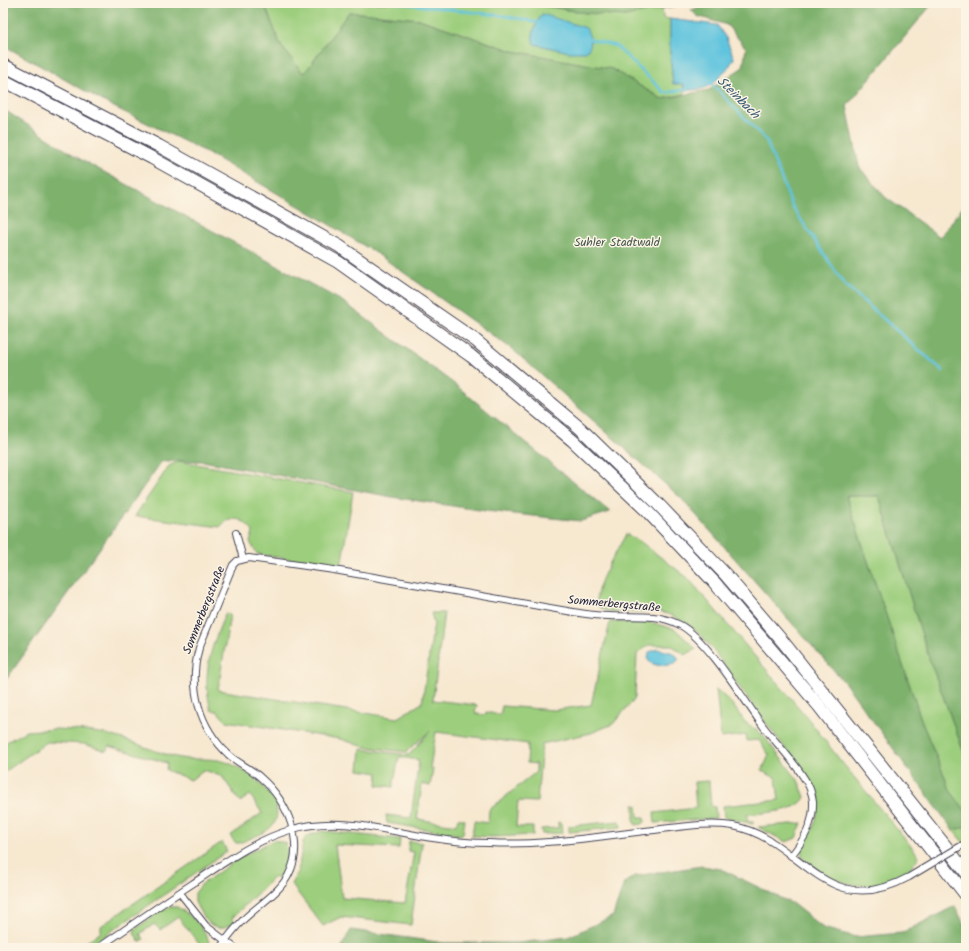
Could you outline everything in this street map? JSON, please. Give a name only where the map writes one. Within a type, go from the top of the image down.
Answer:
[{"type":"highway","points":[[3,65],[158,146],[339,246],[475,340],[580,428],[658,504],[726,574],[784,643],[966,872]]},
{"type":"highway","points":[[3,80],[152,158],[338,262],[471,356],[572,440],[646,510],[719,588],[819,706],[966,895]]},
{"type":"street","name":"Sommerbergstraße","points":[[236,533],[243,559]]},
{"type":"street","name":"Sommerbergstraße","points":[[293,829],[282,806],[261,778],[231,756],[215,740],[199,711],[195,695],[195,662],[199,648],[233,566],[243,559],[256,558],[334,570],[587,615],[655,616],[668,619],[682,626],[697,638],[722,668],[763,726],[804,778],[810,789],[813,801],[810,826],[803,841],[791,856]]},
{"type":"street","points":[[98,948],[180,892],[258,842],[293,829],[323,824],[354,826],[434,838],[492,844],[547,841],[682,827],[720,825],[733,826],[757,834],[791,856],[822,879],[848,890],[873,891],[886,888],[908,877],[966,842]]},
{"type":"street","points":[[220,948],[224,941],[243,920],[282,886],[289,875],[293,862],[293,829]]},
{"type":"street","points":[[180,892],[206,926],[235,948]]},
{"type":"green space","name":"Suhler Stadtwald","points":[[3,3],[264,3],[281,46],[304,74],[349,12],[419,19],[513,51],[612,69],[662,99],[709,90],[743,67],[746,48],[727,25],[697,16],[691,10],[711,3],[933,3],[847,106],[859,167],[885,197],[940,237],[966,203],[966,758],[930,661],[879,496],[846,496],[923,725],[951,792],[966,811],[966,827],[953,830],[845,683],[681,498],[512,349],[376,253],[299,206],[204,151],[110,105],[3,45]]},
{"type":"green space","points":[[264,3],[527,3],[586,13],[625,16],[662,8],[663,18],[670,19],[670,51],[673,83],[683,84],[685,94],[662,99],[612,69],[513,51],[419,19],[349,12],[304,74],[281,46]]},
{"type":"green space","points":[[527,3],[691,3],[625,16],[586,13]]},
{"type":"green space","points":[[3,109],[80,159],[342,301],[453,383],[610,512],[581,521],[486,511],[392,497],[203,461],[162,461],[3,684]]},
{"type":"green space","points":[[179,461],[353,492],[341,567],[257,554],[250,542],[253,532],[246,523],[238,519],[229,520],[220,527],[135,516],[169,466]]},
{"type":"green space","points":[[846,496],[879,496],[930,661],[966,758],[966,811],[951,792],[923,725]]},
{"type":"green space","points":[[626,534],[642,543],[688,578],[806,716],[919,856],[904,875],[884,884],[863,886],[843,882],[833,878],[805,862],[802,852],[816,820],[817,801],[814,786],[708,643],[691,627],[671,615],[660,612],[609,611],[602,609],[598,605],[598,590],[601,581]]},
{"type":"green space","points":[[431,613],[444,613],[433,700],[477,705],[475,713],[485,715],[486,712],[500,715],[502,706],[554,710],[591,705],[610,622],[649,622],[675,629],[696,649],[685,655],[671,645],[649,645],[637,654],[635,698],[613,724],[591,733],[542,744],[537,802],[518,801],[516,827],[533,827],[533,835],[493,837],[472,836],[474,821],[488,823],[489,810],[536,772],[536,764],[527,763],[528,744],[436,732],[430,768],[433,769],[430,786],[422,784],[417,819],[456,825],[458,818],[465,820],[463,833],[461,835],[387,823],[386,815],[411,818],[419,760],[399,757],[393,787],[377,785],[378,773],[359,770],[361,749],[409,755],[430,731],[406,752],[365,747],[340,739],[226,721],[217,711],[211,710],[208,697],[207,673],[212,650],[225,614],[230,615],[218,690],[397,718],[422,703],[434,623]]},
{"type":"green space","points":[[716,689],[732,704],[745,722],[762,734],[798,780],[805,797],[801,802],[788,809],[780,811],[747,815],[748,821],[753,821],[753,824],[724,817],[723,806],[779,800],[776,778],[762,771],[769,755],[759,740],[747,741],[746,735],[721,738]]},
{"type":"green space","points":[[56,729],[106,734],[180,758],[212,759],[231,764],[251,776],[273,799],[278,806],[276,808],[277,815],[275,822],[266,831],[240,843],[236,843],[230,836],[262,813],[250,795],[240,802],[221,775],[203,770],[191,780],[166,770],[167,763],[109,746],[106,751],[84,744],[47,742],[3,773],[3,744],[26,731]]},
{"type":"green space","points":[[709,781],[711,806],[715,807],[716,818],[655,823],[654,813],[696,808],[694,782]]},
{"type":"green space","points":[[634,805],[637,805],[638,817],[644,817],[645,822],[642,824],[636,825],[634,823]]},
{"type":"green space","points":[[620,821],[621,827],[569,832],[569,826]]},
{"type":"green space","points":[[558,822],[561,823],[562,833],[542,834],[541,829],[558,828]]},
{"type":"green space","points":[[802,823],[796,838],[786,842],[758,827]]},
{"type":"green space","points":[[966,827],[966,846],[953,830]]},
{"type":"green space","points":[[323,831],[400,839],[399,848],[335,845],[342,898],[405,903],[414,852],[408,851],[409,841],[422,843],[411,925],[341,917],[323,926],[291,884],[298,872],[303,842],[307,836]]},
{"type":"green space","points":[[274,840],[285,843],[288,852],[287,862],[279,880],[274,877],[232,918],[235,922],[228,926],[222,927],[216,927],[211,924],[198,909],[195,902],[195,893],[202,884],[239,858]]},
{"type":"green space","points":[[222,842],[227,851],[223,854],[87,948],[78,948],[101,932],[101,926]]},
{"type":"green space","points":[[702,866],[721,869],[793,904],[823,928],[856,937],[902,933],[955,906],[966,928],[966,948],[341,948],[351,930],[444,943],[519,943],[568,937],[613,916],[624,883],[635,876]]},
{"type":"green space","points":[[177,907],[182,910],[199,924],[207,936],[209,948],[197,948],[200,945],[178,917],[160,930],[154,924],[140,934],[144,939],[140,942],[134,933],[135,929],[162,910]]},
{"type":"water","points":[[542,14],[586,28],[591,43],[586,52],[569,52],[534,44],[533,32]]},
{"type":"water","points":[[670,19],[717,25],[726,38],[734,58],[725,72],[706,88],[685,90],[683,84],[673,84],[670,51]]},
{"type":"water","points":[[658,649],[674,653],[679,659],[673,664],[664,666],[651,663],[648,660],[649,652]]},
{"type":"waterway","name":"Steinbach","points":[[397,3],[505,16],[540,23]]},
{"type":"waterway","name":"Steinbach","points":[[589,39],[616,46],[665,93],[687,89]]},
{"type":"waterway","name":"Steinbach","points":[[710,82],[766,140],[793,208],[844,284],[943,371]]}]
